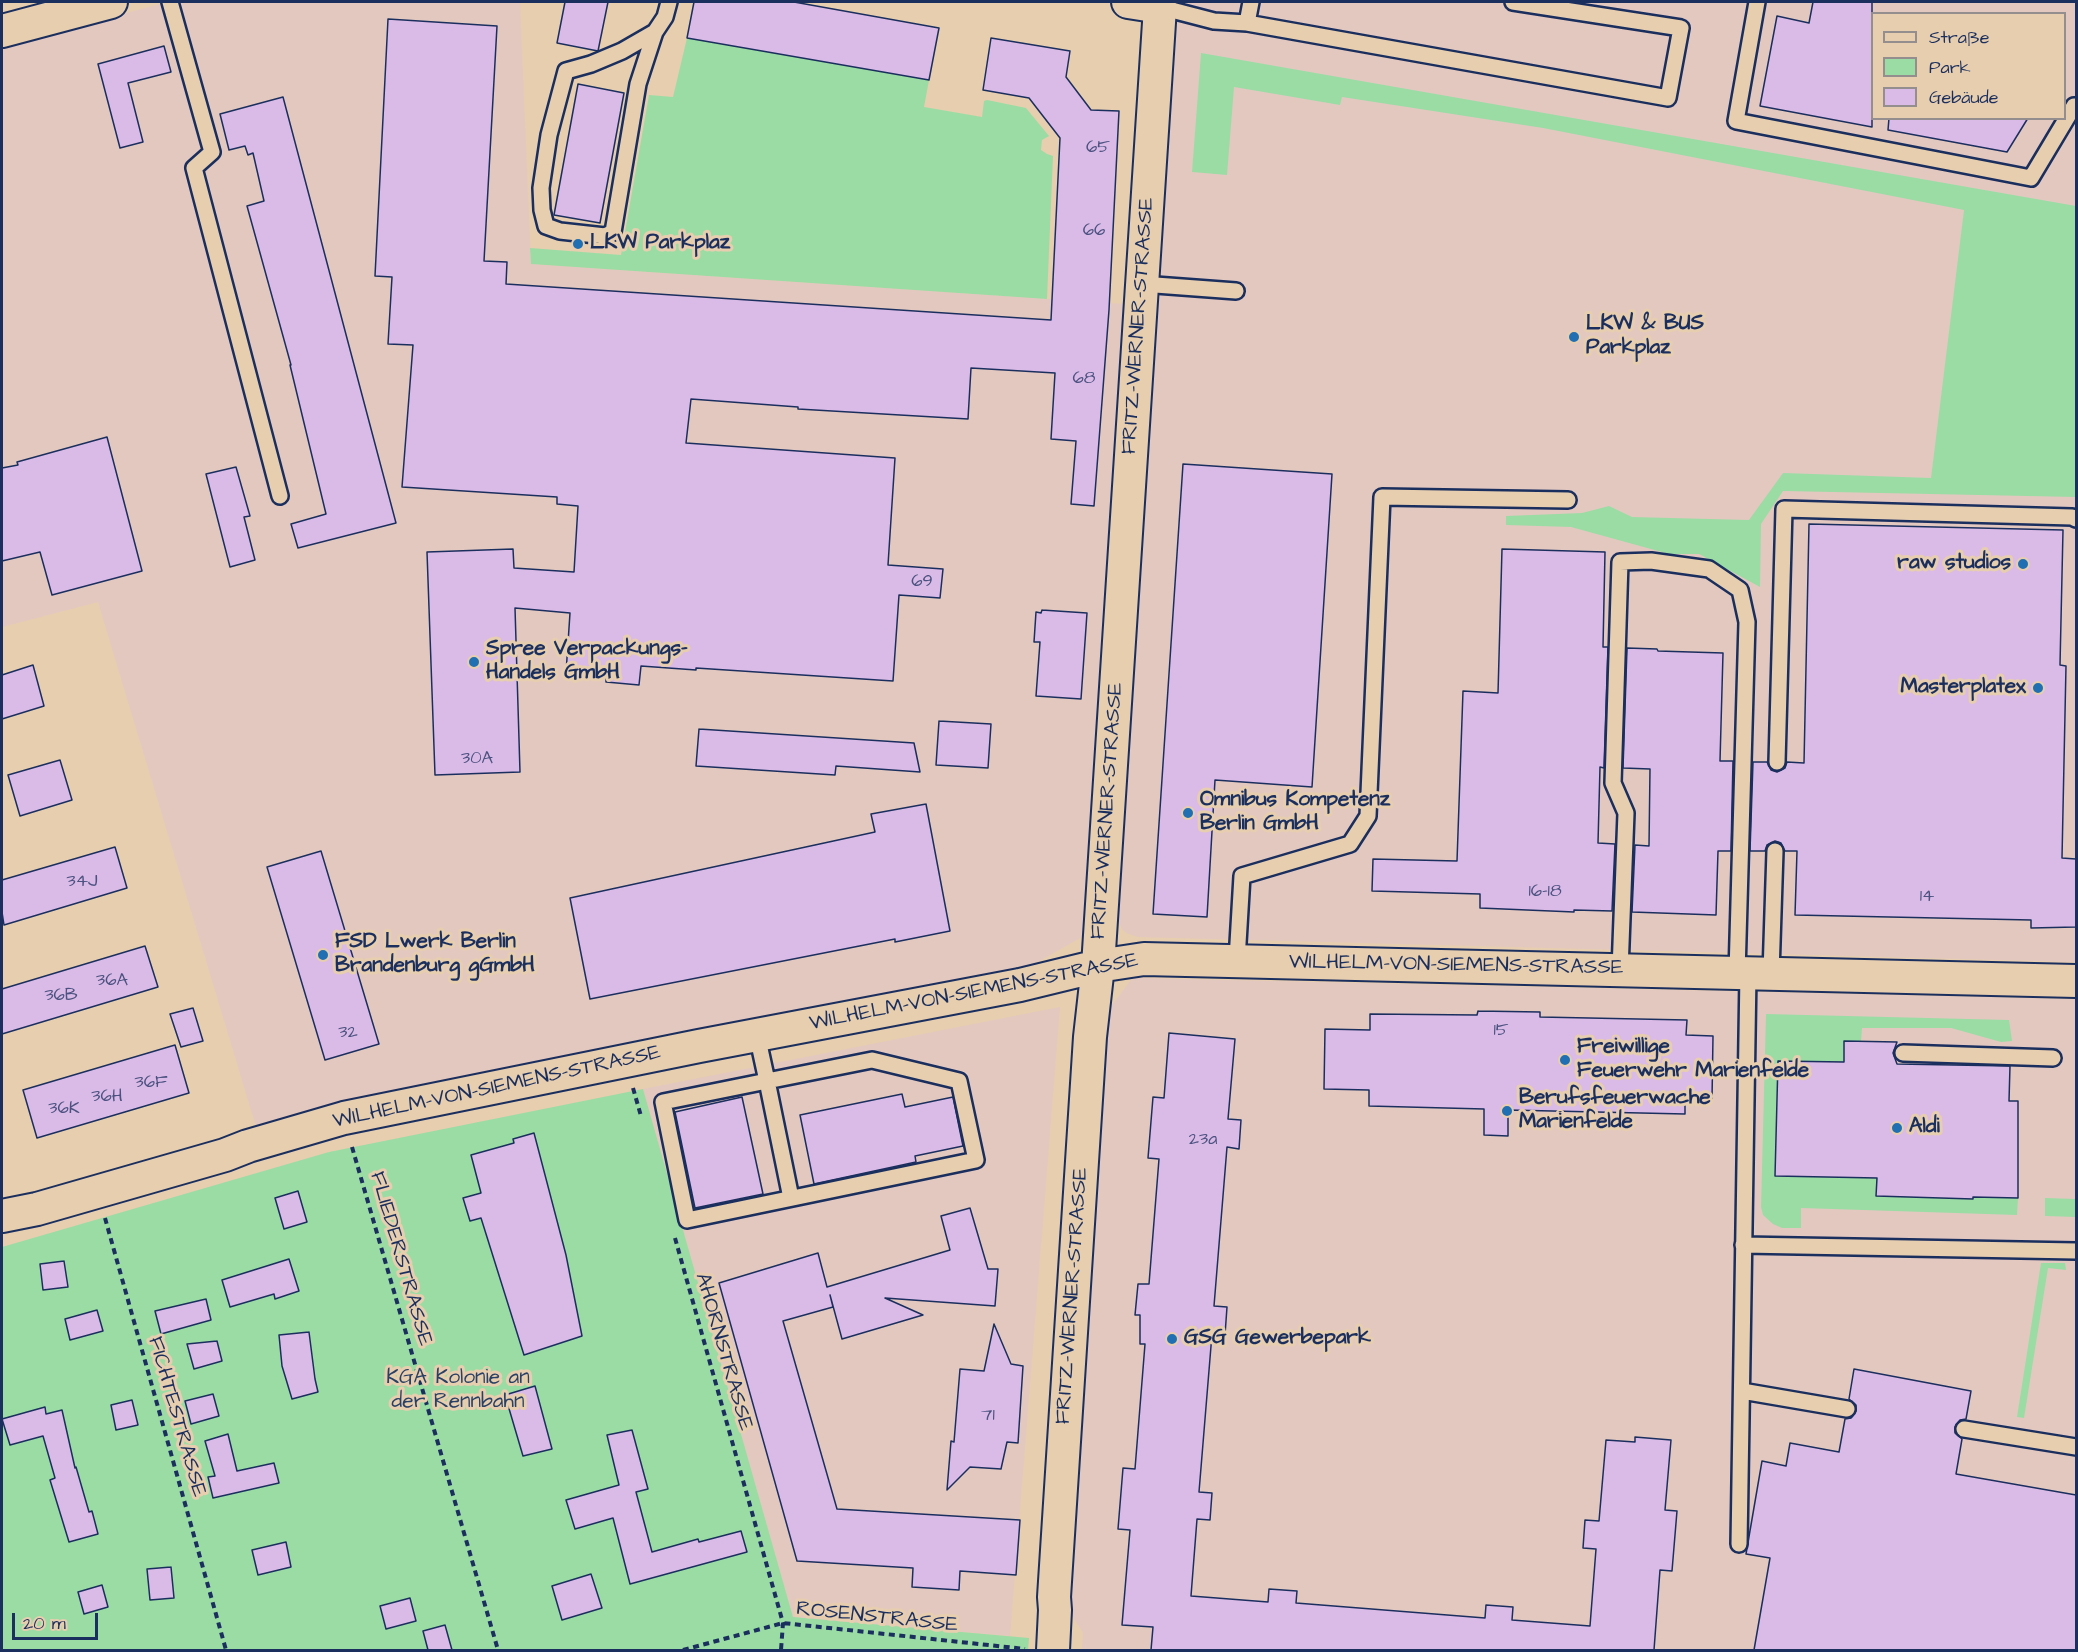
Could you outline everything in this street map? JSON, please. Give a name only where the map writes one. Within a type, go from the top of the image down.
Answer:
[{"type":"street","points":[[2,31],[111,2]]},
{"type":"street","points":[[1128,2],[1160,4]]},
{"type":"street","name":"FRITZ-WERNER-STRASSE","points":[[1040,1650],[1055,1610],[1090,1037],[1098,966],[1160,4]]},
{"type":"street","name":"WILHELM-VON-SIEMENS-STRASSE","points":[[2,1216],[97,1192],[344,1118],[1020,985],[1098,966],[1144,959],[2076,981]]},
{"type":"lane","points":[[170,2],[212,152],[194,168],[280,496]]},
{"type":"lane","points":[[656,32],[622,51],[591,64],[566,71],[549,135],[541,188],[542,210],[546,226],[560,231],[605,236],[613,232],[638,84],[669,2]]},
{"type":"lane","points":[[1247,23],[1251,2]]},
{"type":"lane","points":[[1160,4],[1214,21],[1247,23],[1668,98],[1680,28],[1513,2]]},
{"type":"lane","points":[[1757,2],[1736,121],[2031,178],[2066,120]]},
{"type":"lane","points":[[2066,119],[2076,106]]},
{"type":"lane","points":[[1142,284],[1236,291]]},
{"type":"lane","points":[[1237,960],[1242,876],[1350,844],[1368,816],[1382,497],[1568,500]]},
{"type":"lane","points":[[1777,762],[1784,509],[2072,517],[2076,519]]},
{"type":"lane","points":[[1620,970],[1626,813],[1613,783],[1620,562],[1651,561],[1709,569],[1740,590],[1747,622],[1752,973],[1743,1245],[1739,1544]]},
{"type":"lane","points":[[1752,973],[1775,851]]},
{"type":"lane","points":[[757,1035],[791,1198]]},
{"type":"lane","points":[[1902,1053],[2053,1058]]},
{"type":"lane","points":[[872,1060],[959,1081],[976,1160],[687,1220],[663,1102],[767,1081],[872,1060]]},
{"type":"lane","points":[[1743,1245],[2076,1251]]},
{"type":"lane","points":[[1742,1391],[1847,1409]]},
{"type":"lane","points":[[1964,1429],[2076,1447]]},
{"type":"path","points":[[626,1062],[644,1125]]},
{"type":"path","name":"FLIEDERSTRASSE","points":[[344,1118],[498,1650]]},
{"type":"path","name":"FICHTESTRASSE","points":[[97,1192],[226,1650]]},
{"type":"path","name":"AHORNSTRASSE","points":[[672,1227],[783,1623],[781,1650]]},
{"type":"path","name":"ROSENSTRASSE","points":[[683,1650],[783,1623],[1040,1650]]},
{"type":"shaded area","points":[[168,2],[520,2],[531,264],[1123,304],[1082,937],[1018,973],[257,1130],[98,602],[2,627],[2,46]]},
{"type":"shaded area","points":[[1178,2],[2076,2],[2076,962],[1138,937],[1122,929],[1117,918]]},
{"type":"shaded area","points":[[1136,978],[2076,999],[2076,1650],[1082,1650],[1083,1633],[1060,1597],[1103,1035],[1112,1005],[1131,980]]},
{"type":"shaded area","points":[[1060,1007],[1010,1636],[793,1617],[643,1089]]},
{"type":"green space","points":[[687,38],[929,80],[924,107],[982,117],[984,101],[987,100],[1026,108],[1049,136],[1042,140],[1041,150],[1053,156],[1047,299],[531,264],[530,248],[621,255],[649,95],[673,97]]},
{"type":"green space","points":[[1201,53],[2076,206],[2076,497],[1783,491],[1761,524],[1760,587],[1699,554],[1669,554],[1571,527],[1506,525],[1506,516],[1582,513],[1609,506],[1632,517],[1749,520],[1783,473],[1931,478],[1964,210],[1543,128],[1342,97],[1340,105],[1234,87],[1227,175],[1192,172]]},
{"type":"green space","points":[[1766,1014],[2009,1020],[2012,1041],[2001,1042],[1951,1028],[1862,1028],[1861,1041],[1844,1041],[1844,1062],[1778,1061],[1775,1175],[1877,1178],[1877,1196],[2018,1198],[2017,1215],[1801,1208],[1801,1228],[1782,1228],[1773,1224],[1763,1215],[1761,1207]]},
{"type":"green space","name":"KGA Kolonie an der Rennbahn","points":[[643,1089],[793,1617],[1029,1638],[1028,1650],[2,1650],[2,1247],[329,1152]]},
{"type":"green space","points":[[2045,1198],[2076,1199],[2076,1217],[2045,1216]]},
{"type":"green space","points":[[2041,1263],[2065,1263],[2066,1270],[2048,1268],[2024,1418],[2017,1417]]},
{"type":"building","points":[[565,2],[608,2],[598,51],[557,43]]},
{"type":"building","points":[[694,2],[794,2],[939,28],[929,80],[687,38]]},
{"type":"building","points":[[1813,2],[1872,2],[1872,127],[1760,106],[1777,16],[1809,23]]},
{"type":"building","points":[[388,19],[497,26],[484,261],[507,262],[506,284],[1051,320],[1060,138],[1029,98],[983,90],[991,38],[1070,51],[1066,77],[1091,110],[1119,111],[1109,310],[1094,506],[1071,504],[1076,441],[1051,439],[1055,373],[971,368],[968,419],[798,409],[798,407],[691,399],[686,443],[895,458],[888,565],[943,569],[940,598],[899,595],[893,681],[641,666],[639,685],[606,682],[606,676],[566,673],[570,613],[515,608],[520,772],[435,775],[427,552],[513,549],[514,568],[574,572],[578,506],[557,504],[557,497],[402,487],[413,345],[388,344],[392,277],[375,276]]},
{"type":"building","points":[[164,46],[171,72],[128,83],[143,142],[120,148],[98,64]]},
{"type":"building","points":[[578,84],[624,93],[600,223],[554,215]]},
{"type":"building","points":[[283,97],[396,523],[298,548],[291,524],[326,514],[291,365],[247,206],[264,201],[253,153],[248,155],[245,146],[229,150],[220,114]]},
{"type":"building","points":[[1889,120],[2027,120],[2007,152],[1888,130]]},
{"type":"building","points":[[107,437],[142,571],[52,595],[40,552],[2,561],[2,468]]},
{"type":"building","points":[[1183,464],[1332,474],[1312,787],[1215,780],[1207,917],[1153,914]]},
{"type":"building","points":[[236,467],[250,516],[244,517],[255,560],[230,567],[206,474]]},
{"type":"building","points":[[1809,524],[2063,530],[2060,665],[2066,666],[2062,858],[2076,859],[2076,927],[2031,928],[2031,920],[1795,915],[1797,851],[1785,851],[1781,843],[1775,841],[1767,845],[1765,851],[1750,851],[1753,762],[1767,762],[1771,770],[1777,772],[1785,768],[1787,762],[1804,763]]},
{"type":"building","points":[[1502,549],[1605,552],[1603,647],[1608,647],[1604,768],[1600,767],[1598,843],[1615,844],[1612,911],[1574,910],[1574,912],[1480,908],[1480,894],[1372,891],[1373,859],[1457,861],[1463,691],[1498,693]]},
{"type":"building","points":[[1042,610],[1087,613],[1081,699],[1036,696],[1040,642],[1034,642],[1036,612],[1041,613]]},
{"type":"building","points":[[1627,648],[1723,653],[1720,761],[1733,761],[1731,851],[1718,851],[1716,915],[1632,912],[1635,845],[1649,846],[1650,769],[1623,768]]},
{"type":"building","points":[[33,665],[44,706],[2,719],[2,675]]},
{"type":"building","points":[[939,721],[991,724],[988,768],[936,765]]},
{"type":"building","points":[[699,729],[914,743],[920,772],[836,766],[835,775],[696,766]]},
{"type":"building","points":[[60,760],[72,800],[20,816],[8,775]]},
{"type":"building","points":[[926,804],[950,931],[895,942],[895,939],[590,999],[570,898],[875,832],[871,814]]},
{"type":"building","points":[[115,847],[127,888],[4,925],[2,880]]},
{"type":"building","name":"FSD Lwerk Berlin Brandenburg gGmbH","points":[[321,851],[379,1044],[325,1060],[267,867]]},
{"type":"building","points":[[145,946],[158,987],[2,1034],[2,989]]},
{"type":"building","points":[[193,1008],[203,1041],[181,1047],[170,1014]]},
{"type":"building","points":[[1478,1011],[1540,1012],[1540,1017],[1687,1020],[1686,1035],[1713,1036],[1712,1100],[1685,1099],[1685,1114],[1508,1110],[1508,1136],[1484,1135],[1484,1109],[1369,1106],[1369,1090],[1324,1089],[1325,1029],[1370,1030],[1370,1014],[1477,1015]]},
{"type":"building","name":"GSG Gewerbepark","points":[[1169,1033],[1235,1039],[1228,1119],[1241,1120],[1239,1149],[1227,1147],[1214,1306],[1227,1307],[1225,1335],[1212,1334],[1199,1492],[1212,1493],[1210,1520],[1197,1519],[1191,1596],[1268,1602],[1269,1589],[1297,1591],[1296,1603],[1485,1618],[1486,1605],[1513,1607],[1512,1620],[1590,1626],[1596,1549],[1583,1548],[1585,1520],[1599,1521],[1606,1440],[1635,1442],[1635,1437],[1671,1440],[1665,1510],[1677,1511],[1672,1571],[1660,1570],[1654,1650],[1151,1650],[1153,1627],[1122,1625],[1130,1530],[1118,1529],[1123,1468],[1135,1469],[1145,1344],[1140,1344],[1140,1315],[1135,1315],[1138,1284],[1149,1284],[1159,1159],[1148,1158],[1153,1097],[1164,1098]]},
{"type":"building","name":"Aldi","points":[[1844,1041],[1897,1042],[1893,1053],[1897,1064],[2010,1066],[2009,1101],[2018,1101],[2018,1198],[1876,1196],[1877,1178],[1775,1176],[1778,1061],[1844,1062]]},
{"type":"building","points":[[175,1045],[189,1093],[37,1138],[23,1090]]},
{"type":"building","points":[[902,1094],[905,1107],[953,1097],[963,1146],[915,1156],[916,1162],[814,1184],[800,1115]]},
{"type":"building","points":[[742,1097],[763,1194],[695,1208],[675,1112]]},
{"type":"building","points":[[534,1133],[566,1255],[582,1336],[524,1355],[481,1218],[470,1221],[463,1198],[481,1193],[471,1155],[514,1143],[513,1139]]},
{"type":"building","points":[[298,1191],[307,1222],[284,1229],[275,1198]]},
{"type":"building","points":[[970,1208],[988,1269],[998,1269],[995,1306],[885,1298],[923,1315],[842,1339],[830,1295],[833,1307],[783,1321],[837,1509],[1020,1520],[1016,1575],[960,1571],[959,1590],[912,1587],[913,1568],[797,1561],[719,1283],[818,1253],[827,1287],[950,1250],[941,1216]]},
{"type":"building","points":[[289,1259],[299,1291],[275,1299],[274,1294],[230,1307],[222,1280]]},
{"type":"building","points":[[64,1261],[68,1287],[43,1290],[40,1264]]},
{"type":"building","points":[[206,1299],[211,1320],[161,1334],[155,1311]]},
{"type":"building","points":[[97,1310],[103,1331],[70,1340],[65,1319]]},
{"type":"building","points":[[994,1324],[1011,1364],[1023,1366],[1018,1443],[1007,1442],[1001,1469],[970,1467],[947,1490],[951,1441],[954,1442],[960,1369],[984,1371]]},
{"type":"building","points":[[309,1332],[318,1392],[292,1399],[282,1366],[279,1335]]},
{"type":"building","points":[[217,1341],[222,1361],[194,1369],[187,1344]]},
{"type":"building","points":[[1854,1369],[1971,1391],[1966,1419],[1960,1420],[1955,1427],[1955,1433],[1962,1439],[1956,1474],[2076,1495],[2076,1650],[1754,1650],[1770,1558],[1746,1554],[1762,1461],[1786,1466],[1790,1443],[1839,1452],[1845,1419],[1851,1418],[1856,1411],[1856,1405],[1849,1399]]},
{"type":"building","points":[[535,1386],[552,1449],[523,1456],[505,1395]]},
{"type":"building","points":[[213,1394],[219,1416],[191,1424],[185,1401]]},
{"type":"building","points":[[132,1400],[138,1425],[116,1430],[111,1405]]},
{"type":"building","points":[[45,1407],[46,1414],[62,1410],[75,1468],[89,1512],[92,1511],[98,1534],[69,1542],[50,1480],[55,1478],[43,1436],[10,1445],[2,1419]]},
{"type":"building","points":[[632,1430],[648,1489],[636,1492],[652,1552],[698,1539],[699,1542],[741,1531],[747,1552],[630,1584],[613,1518],[575,1529],[566,1500],[619,1485],[607,1435]]},
{"type":"building","points":[[228,1434],[237,1471],[274,1463],[279,1483],[213,1498],[208,1477],[215,1476],[205,1441]]},
{"type":"building","points":[[286,1542],[291,1567],[258,1575],[252,1550]]},
{"type":"building","points":[[171,1567],[174,1598],[150,1600],[147,1569]]},
{"type":"building","points":[[591,1574],[602,1608],[562,1620],[552,1586]]},
{"type":"building","points":[[102,1585],[108,1607],[84,1614],[78,1592]]},
{"type":"building","points":[[410,1598],[416,1621],[386,1629],[380,1606]]},
{"type":"building","points":[[445,1625],[452,1650],[428,1650],[423,1631]]},
{"type":"place","name":"LKW Parkplaz","points":[[578,244]]},
{"type":"place","name":"LKW & BUS Parkplaz","points":[[1574,337]]},
{"type":"place","name":"raw studios","points":[[2023,564]]},
{"type":"place","name":"Spree Verpackungs- Handels GmbH","points":[[474,662]]},
{"type":"place","name":"Masterplatex","points":[[2038,688]]},
{"type":"place","name":"Omnibus Kompetenz Berlin GmbH","points":[[1188,813]]},
{"type":"place","name":"FSD Lwerk Berlin Brandenburg gGmbH","points":[[323,955]]},
{"type":"place","name":"Freiwillige Feuerwehr Marienfelde","points":[[1565,1060]]},
{"type":"place","name":"Berufsfeuerwache Marienfelde","points":[[1507,1111]]},
{"type":"place","name":"Aldi","points":[[1897,1128]]},
{"type":"place","name":"GSG Gewerbepark","points":[[1172,1339]]}]
